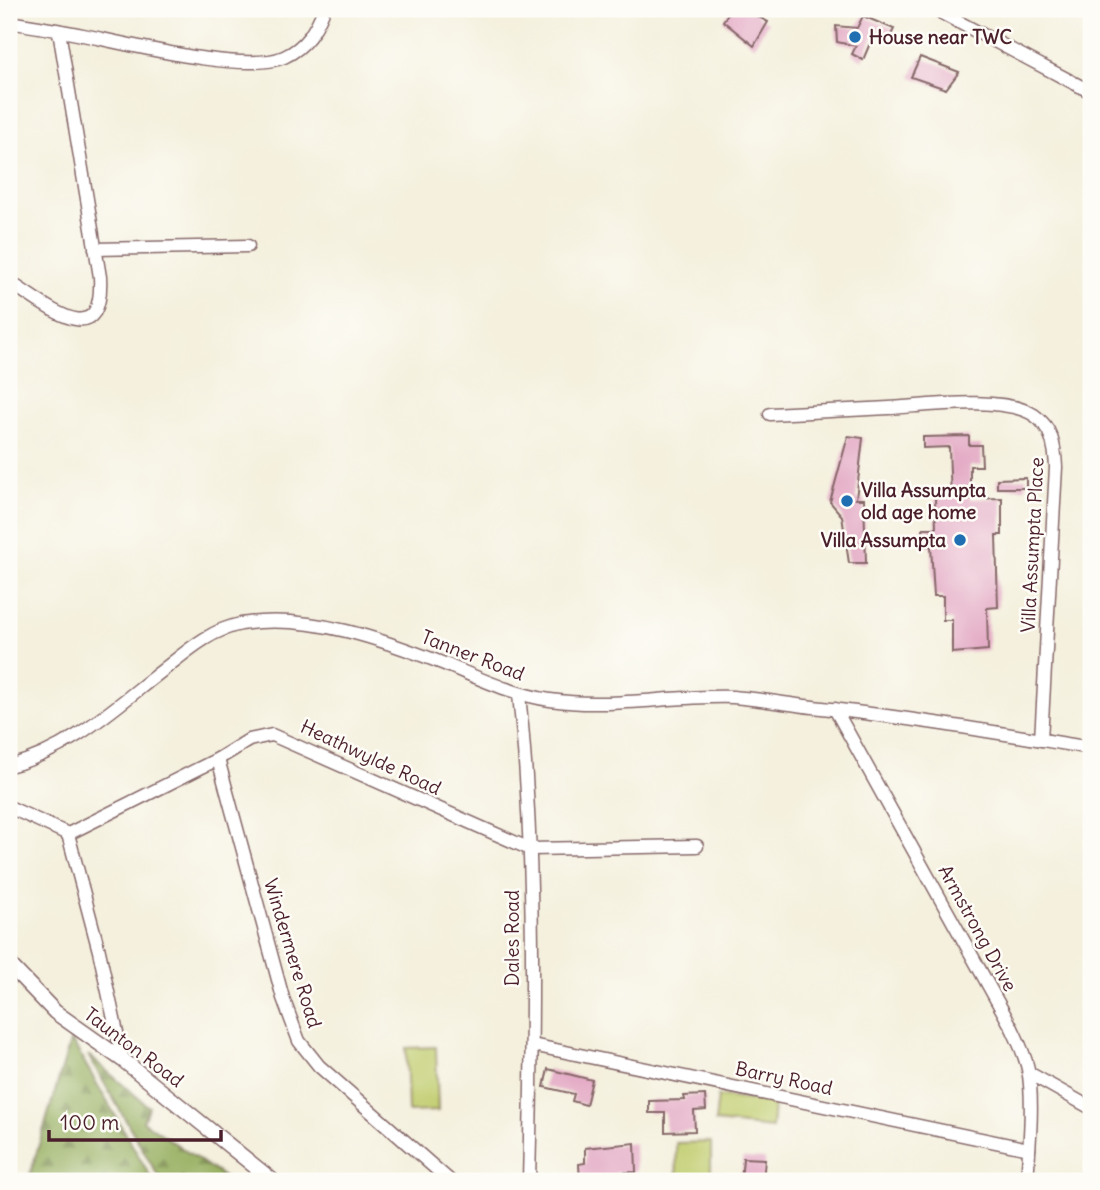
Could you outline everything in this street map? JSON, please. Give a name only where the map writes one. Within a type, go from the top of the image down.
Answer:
[{"type":"street","points":[[9,22],[150,49],[236,62],[268,61],[298,50],[314,31],[324,9]]},
{"type":"street","points":[[934,9],[1091,92]]},
{"type":"street","points":[[9,282],[72,320],[89,318],[96,313],[101,296],[60,31]]},
{"type":"street","points":[[95,249],[248,246]]},
{"type":"street","name":"Villa Assumpta Place","points":[[771,414],[973,404],[1019,409],[1034,415],[1045,426],[1052,435],[1056,467],[1041,740]]},
{"type":"street","name":"Tanner Road","points":[[9,766],[62,746],[91,727],[200,641],[217,632],[256,623],[304,624],[359,634],[445,664],[519,694],[548,700],[590,704],[733,697],[835,709],[1091,748]]},
{"type":"street","name":"Dales Road","points":[[519,694],[530,849],[532,1045],[529,1181]]},
{"type":"street","name":"Armstrong Drive","points":[[835,709],[1012,1028],[1024,1055],[1028,1073],[1027,1181]]},
{"type":"street","name":"Heathwylde Road","points":[[68,834],[261,736],[278,735],[387,787],[530,849],[697,846]]},
{"type":"street","name":"Windermere Road","points":[[218,759],[283,998],[299,1041],[319,1066],[450,1181]]},
{"type":"street","points":[[9,807],[68,834],[99,951],[123,1060]]},
{"type":"street","name":"Taunton Road","points":[[9,964],[55,1012],[123,1060],[273,1181]]},
{"type":"street","name":"Barry Road","points":[[532,1045],[1029,1149]]},
{"type":"street","points":[[1028,1073],[1091,1108]]},
{"type":"green space","points":[[71,1039],[153,1181],[28,1181]]},
{"type":"green space","points":[[436,1047],[438,1111],[408,1112],[406,1048]]},
{"type":"green space","points":[[88,1055],[149,1107],[143,1121],[229,1181],[161,1181]]},
{"type":"green space","points":[[718,1096],[774,1103],[772,1128],[715,1122]]},
{"type":"green space","points":[[711,1142],[711,1181],[677,1181],[676,1143]]},
{"type":"building","points":[[731,9],[756,10],[757,16],[768,22],[754,46],[723,21]]},
{"type":"building","name":"House near TWC","points":[[863,16],[894,29],[889,39],[878,34],[876,38],[873,36],[863,60],[852,54],[856,46],[837,42],[836,26],[857,28]]},
{"type":"building","points":[[920,57],[959,72],[946,89],[911,77]]},
{"type":"building","name":"Villa Assumpta old age home","points":[[848,436],[863,438],[856,499],[864,499],[866,563],[849,563],[842,516],[830,502]]},
{"type":"building","name":"Villa Assumpta","points":[[969,436],[969,445],[981,445],[982,466],[970,466],[970,499],[1002,498],[1002,535],[996,535],[998,607],[987,608],[988,650],[952,653],[952,620],[943,620],[943,596],[934,596],[931,546],[924,546],[923,528],[936,528],[935,498],[951,497],[949,447],[923,448],[923,437]]},
{"type":"building","points":[[1026,478],[1026,488],[997,488],[997,479]]},
{"type":"building","points":[[548,1069],[592,1080],[586,1105],[572,1101],[574,1094],[544,1087]]},
{"type":"building","points":[[705,1095],[706,1110],[694,1111],[695,1131],[665,1132],[665,1113],[649,1113],[649,1101],[685,1100],[684,1096]]},
{"type":"building","points":[[635,1143],[636,1172],[615,1173],[616,1181],[580,1181],[579,1164],[585,1163],[585,1148]]},
{"type":"building","points":[[743,1158],[765,1159],[763,1181],[741,1181]]},
{"type":"place","name":"House near TWC","points":[[855,37]]},
{"type":"place","name":"Villa Assumpta old age home","points":[[847,501]]},
{"type":"place","name":"Villa Assumpta","points":[[960,540]]}]
